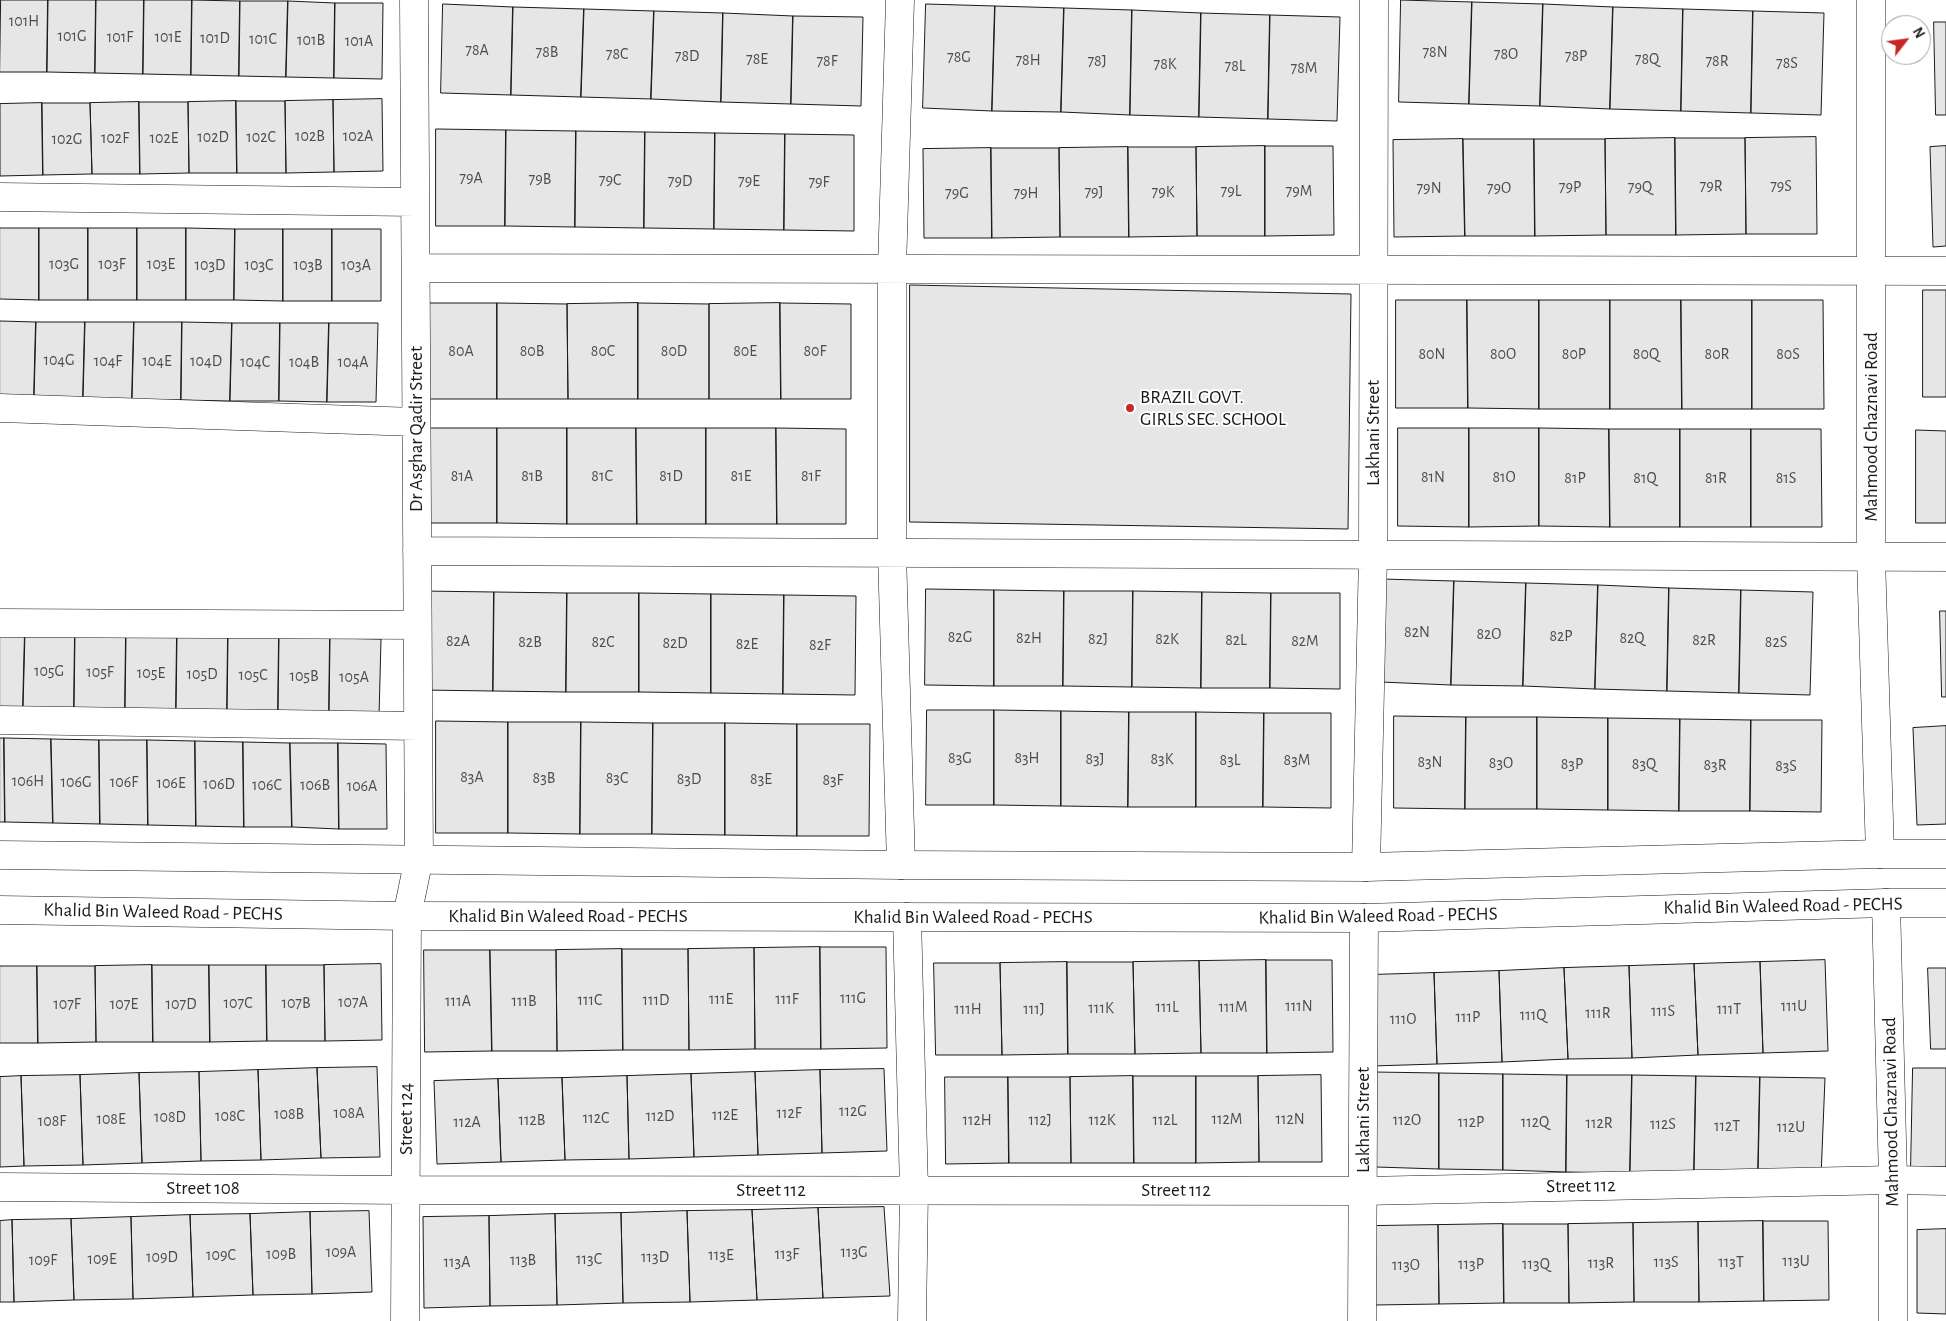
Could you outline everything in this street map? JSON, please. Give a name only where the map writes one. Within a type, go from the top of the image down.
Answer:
[{"type":"street","name":"Dr Asghar Qadir Street","points":[[414,0],[419,858]]},
{"type":"street","points":[[900,0],[892,269],[892,553],[901,865]]},
{"type":"street","name":"Lakhani Street","points":[[1366,866],[1373,555],[1374,0]]},
{"type":"street","name":"Mahmood Ghaznavi Road","points":[[1872,0],[1871,557],[1880,854]]},
{"type":"street","points":[[0,197],[415,202]]},
{"type":"street","points":[[416,268],[1946,272]]},
{"type":"street","points":[[0,408],[416,422]]},
{"type":"street","points":[[417,551],[1946,557]]},
{"type":"street","points":[[0,623],[417,625]]},
{"type":"street","points":[[0,720],[418,726]]},
{"type":"street","points":[[0,855],[419,858],[901,865],[1366,866],[1946,854]]},
{"type":"street","name":"Street 124","points":[[406,1321],[407,916],[419,858]]},
{"type":"street","name":"Mahmood Ghaznavi Road","points":[[1886,903],[1893,1180],[1893,1321]]},
{"type":"street","name":"Khalid Bin Waleed Road - PECHS","points":[[0,910],[407,916],[1364,918],[1886,903],[1946,903]]},
{"type":"street","points":[[907,917],[914,1190],[912,1321]]},
{"type":"street","name":"Lakhani Street","points":[[1362,1321],[1364,918]]},
{"type":"street","name":"Street 112","points":[[406,1190],[1363,1191],[1893,1180],[1946,1181]]},
{"type":"street","name":"Street 108","points":[[0,1187],[406,1190]]},
{"type":"building","points":[[1,0],[48,0],[47,72],[0,72]]},
{"type":"building","points":[[48,0],[96,0],[95,73],[47,72]]},
{"type":"building","points":[[96,0],[144,0],[143,74],[95,73]]},
{"type":"building","points":[[144,0],[192,0],[191,75],[143,74]]},
{"type":"building","points":[[192,0],[240,1],[239,76],[191,75]]},
{"type":"building","points":[[1401,0],[1472,2],[1469,104],[1399,102]]},
{"type":"building","points":[[240,1],[288,1],[286,77],[239,76]]},
{"type":"building","points":[[288,1],[335,3],[334,78],[286,77]]},
{"type":"building","points":[[1472,2],[1543,4],[1540,106],[1469,104]]},
{"type":"building","points":[[335,3],[383,3],[382,79],[334,78]]},
{"type":"building","points":[[443,4],[513,7],[511,95],[441,93]]},
{"type":"building","points":[[926,4],[995,6],[992,111],[923,108]]},
{"type":"building","points":[[1543,4],[1613,7],[1610,109],[1540,106]]},
{"type":"building","points":[[995,6],[1064,8],[1061,112],[992,111]]},
{"type":"building","points":[[513,7],[584,9],[581,97],[511,95]]},
{"type":"building","points":[[1613,7],[1683,9],[1681,111],[1610,109]]},
{"type":"building","points":[[1064,8],[1132,10],[1130,115],[1061,112]]},
{"type":"building","points":[[584,9],[654,11],[651,99],[581,97]]},
{"type":"building","points":[[1683,9],[1753,11],[1751,113],[1681,111]]},
{"type":"building","points":[[1132,10],[1201,13],[1199,117],[1130,115]]},
{"type":"building","points":[[654,11],[723,13],[721,102],[651,99]]},
{"type":"building","points":[[1753,11],[1824,13],[1821,115],[1751,113]]},
{"type":"building","points":[[723,13],[793,16],[791,104],[721,102]]},
{"type":"building","points":[[1201,13],[1270,15],[1268,119],[1199,117]]},
{"type":"building","points":[[1270,15],[1340,17],[1337,121],[1268,119]]},
{"type":"building","points":[[793,16],[863,17],[861,106],[791,104]]},
{"type":"building","points":[[1934,22],[1946,22],[1946,115],[1936,115]]},
{"type":"building","points":[[382,99],[383,171],[334,172],[333,100]]},
{"type":"building","points":[[333,100],[334,172],[286,173],[285,101]]},
{"type":"building","points":[[236,101],[237,173],[189,173],[188,102]]},
{"type":"building","points":[[236,101],[285,101],[286,173],[237,173]]},
{"type":"building","points":[[139,102],[140,174],[92,174],[90,103]]},
{"type":"building","points":[[139,102],[188,102],[189,173],[140,174]]},
{"type":"building","points":[[42,103],[43,175],[0,176],[0,104]]},
{"type":"building","points":[[42,103],[90,103],[92,174],[43,175]]},
{"type":"building","points":[[436,129],[506,130],[505,226],[436,226]]},
{"type":"building","points":[[506,130],[576,131],[575,227],[505,226]]},
{"type":"building","points":[[576,131],[645,132],[644,228],[575,227]]},
{"type":"building","points":[[645,132],[715,133],[714,229],[644,228]]},
{"type":"building","points":[[715,133],[785,134],[784,230],[714,229]]},
{"type":"building","points":[[785,134],[854,135],[854,231],[784,230]]},
{"type":"building","points":[[1816,137],[1817,234],[1746,234],[1745,138]]},
{"type":"building","points":[[1675,138],[1745,138],[1746,234],[1676,235]]},
{"type":"building","points":[[1675,138],[1676,235],[1606,235],[1605,139]]},
{"type":"building","points":[[1463,139],[1534,139],[1535,236],[1465,236]]},
{"type":"building","points":[[1463,139],[1465,236],[1394,237],[1393,140]]},
{"type":"building","points":[[1534,139],[1605,139],[1606,235],[1535,236]]},
{"type":"building","points":[[1265,146],[1333,146],[1334,235],[1265,236]]},
{"type":"building","points":[[1265,146],[1265,236],[1197,236],[1196,147]]},
{"type":"building","points":[[1946,146],[1946,246],[1933,247],[1930,147]]},
{"type":"building","points":[[1128,147],[1196,147],[1197,236],[1129,237]]},
{"type":"building","points":[[1128,147],[1129,237],[1060,237],[1059,148]]},
{"type":"building","points":[[991,148],[1059,148],[1060,237],[992,238]]},
{"type":"building","points":[[991,148],[992,238],[924,238],[923,149]]},
{"type":"building","points":[[0,228],[39,228],[39,300],[0,299]]},
{"type":"building","points":[[39,228],[88,228],[88,300],[39,300]]},
{"type":"building","points":[[88,228],[137,228],[137,300],[88,300]]},
{"type":"building","points":[[137,228],[186,228],[186,300],[137,300]]},
{"type":"building","points":[[186,228],[235,229],[234,300],[186,300]]},
{"type":"building","points":[[235,229],[283,229],[283,301],[234,300]]},
{"type":"building","points":[[283,229],[332,229],[332,301],[283,301]]},
{"type":"building","points":[[332,229],[381,229],[381,301],[332,301]]},
{"type":"building","name":"BRAZIL GOVT. GIRLS SEC. SCHOOL","points":[[910,285],[1351,294],[1348,529],[910,522]]},
{"type":"building","points":[[1923,290],[1946,290],[1946,397],[1923,397]]},
{"type":"building","points":[[1396,300],[1467,300],[1468,408],[1396,408]]},
{"type":"building","points":[[1467,300],[1539,300],[1539,409],[1468,408]]},
{"type":"building","points":[[1539,300],[1610,300],[1610,409],[1539,409]]},
{"type":"building","points":[[1610,300],[1681,300],[1682,409],[1610,409]]},
{"type":"building","points":[[1681,300],[1752,300],[1752,409],[1682,409]]},
{"type":"building","points":[[1752,300],[1823,300],[1824,409],[1752,409]]},
{"type":"building","points":[[426,303],[497,303],[497,399],[426,399]]},
{"type":"building","points":[[497,303],[567,304],[568,399],[497,399]]},
{"type":"building","points":[[638,303],[709,304],[709,399],[638,399]]},
{"type":"building","points":[[638,303],[638,399],[568,399],[567,304]]},
{"type":"building","points":[[780,303],[851,304],[851,399],[781,399]]},
{"type":"building","points":[[780,303],[781,399],[709,399],[709,304]]},
{"type":"building","points":[[0,321],[36,322],[34,399],[0,398]]},
{"type":"building","points":[[36,322],[85,322],[83,399],[34,399]]},
{"type":"building","points":[[85,322],[134,322],[132,400],[83,399]]},
{"type":"building","points":[[134,322],[182,322],[181,400],[132,400]]},
{"type":"building","points":[[182,322],[232,323],[230,401],[181,400]]},
{"type":"building","points":[[232,323],[280,323],[279,401],[230,401]]},
{"type":"building","points":[[280,323],[329,323],[327,402],[279,401]]},
{"type":"building","points":[[329,323],[378,323],[376,402],[327,402]]},
{"type":"building","points":[[427,428],[497,428],[497,523],[427,523]]},
{"type":"building","points":[[497,428],[567,428],[567,524],[497,523]]},
{"type":"building","points":[[567,428],[636,428],[637,524],[567,524]]},
{"type":"building","points":[[636,428],[706,428],[706,524],[637,524]]},
{"type":"building","points":[[706,428],[776,428],[777,524],[706,524]]},
{"type":"building","points":[[776,428],[846,429],[846,524],[777,524]]},
{"type":"building","points":[[1398,428],[1469,428],[1469,527],[1398,526]]},
{"type":"building","points":[[1469,428],[1539,428],[1539,526],[1469,527]]},
{"type":"building","points":[[1539,428],[1609,429],[1610,527],[1539,526]]},
{"type":"building","points":[[1609,429],[1680,429],[1680,527],[1610,527]]},
{"type":"building","points":[[1680,429],[1751,429],[1751,527],[1680,527]]},
{"type":"building","points":[[1751,429],[1821,429],[1822,527],[1751,527]]},
{"type":"building","points":[[1916,430],[1946,431],[1946,523],[1916,523]]},
{"type":"building","points":[[1382,579],[1454,581],[1451,685],[1380,682]]},
{"type":"building","points":[[1454,581],[1526,583],[1523,686],[1451,685]]},
{"type":"building","points":[[1526,583],[1598,585],[1595,689],[1523,686]]},
{"type":"building","points":[[1598,585],[1669,588],[1667,691],[1595,689]]},
{"type":"building","points":[[1669,588],[1741,590],[1739,693],[1667,691]]},
{"type":"building","points":[[926,589],[994,590],[994,686],[925,685]]},
{"type":"building","points":[[994,590],[1064,591],[1063,686],[994,686]]},
{"type":"building","points":[[1741,590],[1813,592],[1810,695],[1739,693]]},
{"type":"building","points":[[422,591],[494,592],[493,691],[421,690]]},
{"type":"building","points":[[1064,591],[1133,591],[1132,687],[1063,686]]},
{"type":"building","points":[[1133,591],[1202,592],[1201,688],[1132,687]]},
{"type":"building","points":[[494,592],[567,593],[566,692],[493,691]]},
{"type":"building","points":[[1202,592],[1271,593],[1270,688],[1201,688]]},
{"type":"building","points":[[567,593],[639,593],[639,692],[566,692]]},
{"type":"building","points":[[639,593],[711,594],[711,693],[639,692]]},
{"type":"building","points":[[1271,593],[1340,593],[1340,689],[1270,688]]},
{"type":"building","points":[[711,594],[784,595],[783,694],[711,693]]},
{"type":"building","points":[[784,595],[856,596],[855,695],[783,694]]},
{"type":"building","points":[[1940,611],[1946,611],[1946,697],[1942,697]]},
{"type":"building","points":[[0,631],[25,631],[23,709],[0,708]]},
{"type":"building","points":[[25,631],[75,632],[74,710],[23,709]]},
{"type":"building","points":[[75,632],[126,634],[125,711],[74,710]]},
{"type":"building","points":[[126,634],[177,634],[176,712],[125,711]]},
{"type":"building","points":[[177,634],[228,636],[227,714],[176,712]]},
{"type":"building","points":[[228,636],[279,637],[278,715],[227,714]]},
{"type":"building","points":[[279,637],[330,638],[329,716],[278,715]]},
{"type":"building","points":[[330,638],[381,639],[379,717],[329,716]]},
{"type":"building","points":[[927,710],[994,710],[994,805],[926,805]]},
{"type":"building","points":[[994,710],[1061,711],[1061,806],[994,805]]},
{"type":"building","points":[[1061,711],[1129,712],[1128,807],[1061,806]]},
{"type":"building","points":[[1129,712],[1196,712],[1196,807],[1128,807]]},
{"type":"building","points":[[1196,712],[1264,713],[1263,807],[1196,807]]},
{"type":"building","points":[[1264,713],[1331,713],[1331,808],[1263,807]]},
{"type":"building","points":[[1394,716],[1466,717],[1465,809],[1394,808]]},
{"type":"building","points":[[1466,717],[1537,717],[1537,809],[1465,809]]},
{"type":"building","points":[[1537,717],[1608,718],[1608,810],[1537,809]]},
{"type":"building","points":[[1608,718],[1680,719],[1679,811],[1608,810]]},
{"type":"building","points":[[1680,719],[1751,720],[1750,811],[1679,811]]},
{"type":"building","points":[[1751,720],[1822,720],[1821,812],[1750,811]]},
{"type":"building","points":[[436,721],[508,722],[508,833],[436,833]]},
{"type":"building","points":[[508,722],[581,722],[580,834],[508,833]]},
{"type":"building","points":[[581,722],[653,723],[652,834],[580,834]]},
{"type":"building","points":[[653,723],[725,723],[725,835],[652,834]]},
{"type":"building","points":[[725,723],[797,724],[797,836],[725,835]]},
{"type":"building","points":[[797,724],[870,724],[869,836],[797,836]]},
{"type":"building","points":[[1946,726],[1946,824],[1917,825],[1913,728]]},
{"type":"building","points":[[0,738],[4,738],[5,822],[0,822]]},
{"type":"building","points":[[4,738],[51,739],[53,823],[5,822]]},
{"type":"building","points":[[51,739],[99,740],[100,824],[53,823]]},
{"type":"building","points":[[99,740],[147,740],[148,825],[100,824]]},
{"type":"building","points":[[147,740],[195,741],[196,826],[148,825]]},
{"type":"building","points":[[195,741],[243,742],[244,827],[196,826]]},
{"type":"building","points":[[243,742],[290,743],[292,827],[244,827]]},
{"type":"building","points":[[290,743],[338,743],[339,829],[292,827]]},
{"type":"building","points":[[338,743],[386,744],[387,829],[339,829]]},
{"type":"building","points":[[820,947],[886,947],[887,1048],[821,1049]]},
{"type":"building","points":[[820,947],[821,1049],[755,1049],[754,948]]},
{"type":"building","points":[[754,948],[755,1049],[689,1050],[688,949]]},
{"type":"building","points":[[622,949],[688,949],[689,1050],[623,1050]]},
{"type":"building","points":[[622,949],[623,1050],[557,1051],[556,950]]},
{"type":"building","points":[[424,950],[490,950],[492,1051],[425,1052]]},
{"type":"building","points":[[490,950],[556,950],[557,1051],[492,1051]]},
{"type":"building","points":[[1266,960],[1332,960],[1333,1052],[1267,1053]]},
{"type":"building","points":[[1266,960],[1267,1053],[1201,1053],[1199,961]]},
{"type":"building","points":[[1825,960],[1828,1051],[1763,1053],[1760,962]]},
{"type":"building","points":[[1199,961],[1201,1053],[1135,1054],[1133,962]]},
{"type":"building","points":[[1067,962],[1133,962],[1135,1054],[1068,1054]]},
{"type":"building","points":[[1067,962],[1068,1054],[1002,1055],[1000,963]]},
{"type":"building","points":[[1760,962],[1763,1053],[1698,1055],[1694,964]]},
{"type":"building","points":[[934,963],[1000,963],[1002,1055],[936,1055]]},
{"type":"building","points":[[381,964],[382,1040],[325,1041],[324,965]]},
{"type":"building","points":[[1694,964],[1698,1055],[1632,1058],[1629,966]]},
{"type":"building","points":[[152,965],[153,1042],[96,1042],[95,966]]},
{"type":"building","points":[[152,965],[209,965],[210,1042],[153,1042]]},
{"type":"building","points":[[209,965],[266,965],[267,1041],[210,1042]]},
{"type":"building","points":[[266,965],[324,965],[325,1041],[267,1041]]},
{"type":"building","points":[[0,966],[37,966],[38,1043],[0,1043]]},
{"type":"building","points":[[37,966],[95,966],[96,1042],[38,1043]]},
{"type":"building","points":[[1629,966],[1632,1058],[1568,1059],[1564,968]]},
{"type":"building","points":[[1564,968],[1568,1059],[1502,1062],[1499,971]]},
{"type":"building","points":[[1928,968],[1946,968],[1946,1049],[1931,1049]]},
{"type":"building","points":[[1499,971],[1502,1062],[1437,1064],[1434,973]]},
{"type":"building","points":[[1434,973],[1437,1064],[1372,1066],[1369,975]]},
{"type":"building","points":[[377,1067],[380,1157],[321,1158],[317,1068]]},
{"type":"building","points":[[317,1068],[321,1158],[261,1160],[258,1070]]},
{"type":"building","points":[[1913,1068],[1946,1068],[1946,1167],[1911,1167]]},
{"type":"building","points":[[884,1069],[887,1151],[822,1153],[820,1070]]},
{"type":"building","points":[[258,1070],[261,1160],[201,1161],[199,1072]]},
{"type":"building","points":[[820,1070],[822,1153],[758,1155],[755,1072]]},
{"type":"building","points":[[199,1072],[201,1161],[142,1163],[139,1073]]},
{"type":"building","points":[[755,1072],[758,1155],[694,1157],[691,1074]]},
{"type":"building","points":[[1374,1072],[1439,1073],[1439,1169],[1376,1167]]},
{"type":"building","points":[[139,1073],[142,1163],[83,1165],[80,1075]]},
{"type":"building","points":[[1439,1073],[1503,1074],[1503,1170],[1439,1169]]},
{"type":"building","points":[[691,1074],[694,1157],[629,1159],[627,1076]]},
{"type":"building","points":[[1503,1074],[1567,1075],[1566,1172],[1503,1170]]},
{"type":"building","points":[[80,1075],[83,1165],[24,1166],[21,1076]]},
{"type":"building","points":[[1321,1075],[1322,1162],[1259,1162],[1258,1076]]},
{"type":"building","points":[[1567,1075],[1632,1075],[1630,1173],[1566,1172]]},
{"type":"building","points":[[1632,1075],[1696,1076],[1694,1174],[1630,1173]]},
{"type":"building","points":[[21,1076],[24,1166],[0,1167],[0,1077]]},
{"type":"building","points":[[627,1076],[629,1159],[565,1160],[562,1078]]},
{"type":"building","points":[[1133,1076],[1196,1076],[1196,1163],[1134,1163]]},
{"type":"building","points":[[1133,1076],[1134,1163],[1071,1163],[1070,1077]]},
{"type":"building","points":[[1196,1076],[1258,1076],[1259,1162],[1196,1163]]},
{"type":"building","points":[[1696,1076],[1760,1077],[1758,1176],[1694,1174]]},
{"type":"building","points":[[945,1077],[1008,1077],[1009,1163],[946,1164]]},
{"type":"building","points":[[1008,1077],[1070,1077],[1071,1163],[1009,1163]]},
{"type":"building","points":[[1760,1077],[1825,1078],[1821,1177],[1758,1176]]},
{"type":"building","points":[[562,1078],[565,1160],[501,1162],[498,1079]]},
{"type":"building","points":[[498,1079],[501,1162],[437,1164],[434,1081]]},
{"type":"building","points":[[884,1207],[890,1296],[823,1298],[818,1208]]},
{"type":"building","points":[[818,1208],[823,1298],[757,1300],[752,1210]]},
{"type":"building","points":[[752,1210],[757,1300],[690,1302],[687,1211]]},
{"type":"building","points":[[369,1211],[372,1292],[312,1294],[310,1212]]},
{"type":"building","points":[[687,1211],[690,1302],[623,1303],[621,1213]]},
{"type":"building","points":[[310,1212],[312,1294],[253,1295],[250,1214]]},
{"type":"building","points":[[621,1213],[623,1303],[557,1305],[555,1214]]},
{"type":"building","points":[[250,1214],[253,1295],[193,1297],[190,1215]]},
{"type":"building","points":[[555,1214],[557,1305],[490,1306],[489,1216]]},
{"type":"building","points":[[190,1215],[193,1297],[133,1299],[131,1217]]},
{"type":"building","points":[[489,1216],[490,1306],[424,1308],[423,1217]]},
{"type":"building","points":[[131,1217],[133,1299],[74,1300],[71,1219]]},
{"type":"building","points":[[71,1219],[74,1300],[14,1302],[12,1220]]},
{"type":"building","points":[[12,1220],[14,1302],[0,1302],[0,1221]]},
{"type":"building","points":[[1763,1221],[1828,1221],[1829,1300],[1764,1301]]},
{"type":"building","points":[[1763,1221],[1764,1301],[1699,1302],[1698,1222]]},
{"type":"building","points":[[1698,1222],[1699,1302],[1634,1302],[1633,1223]]},
{"type":"building","points":[[1633,1223],[1634,1302],[1569,1303],[1568,1224]]},
{"type":"building","points":[[1503,1224],[1568,1224],[1569,1303],[1504,1303]]},
{"type":"building","points":[[1503,1224],[1504,1303],[1439,1304],[1438,1225]]},
{"type":"building","points":[[1438,1225],[1439,1304],[1374,1305],[1373,1226]]},
{"type":"building","points":[[1946,1229],[1946,1314],[1917,1313],[1917,1230]]},
{"type":"place","name":"BRAZIL GOVT. GIRLS SEC. SCHOOL","points":[[1130,408]]}]
